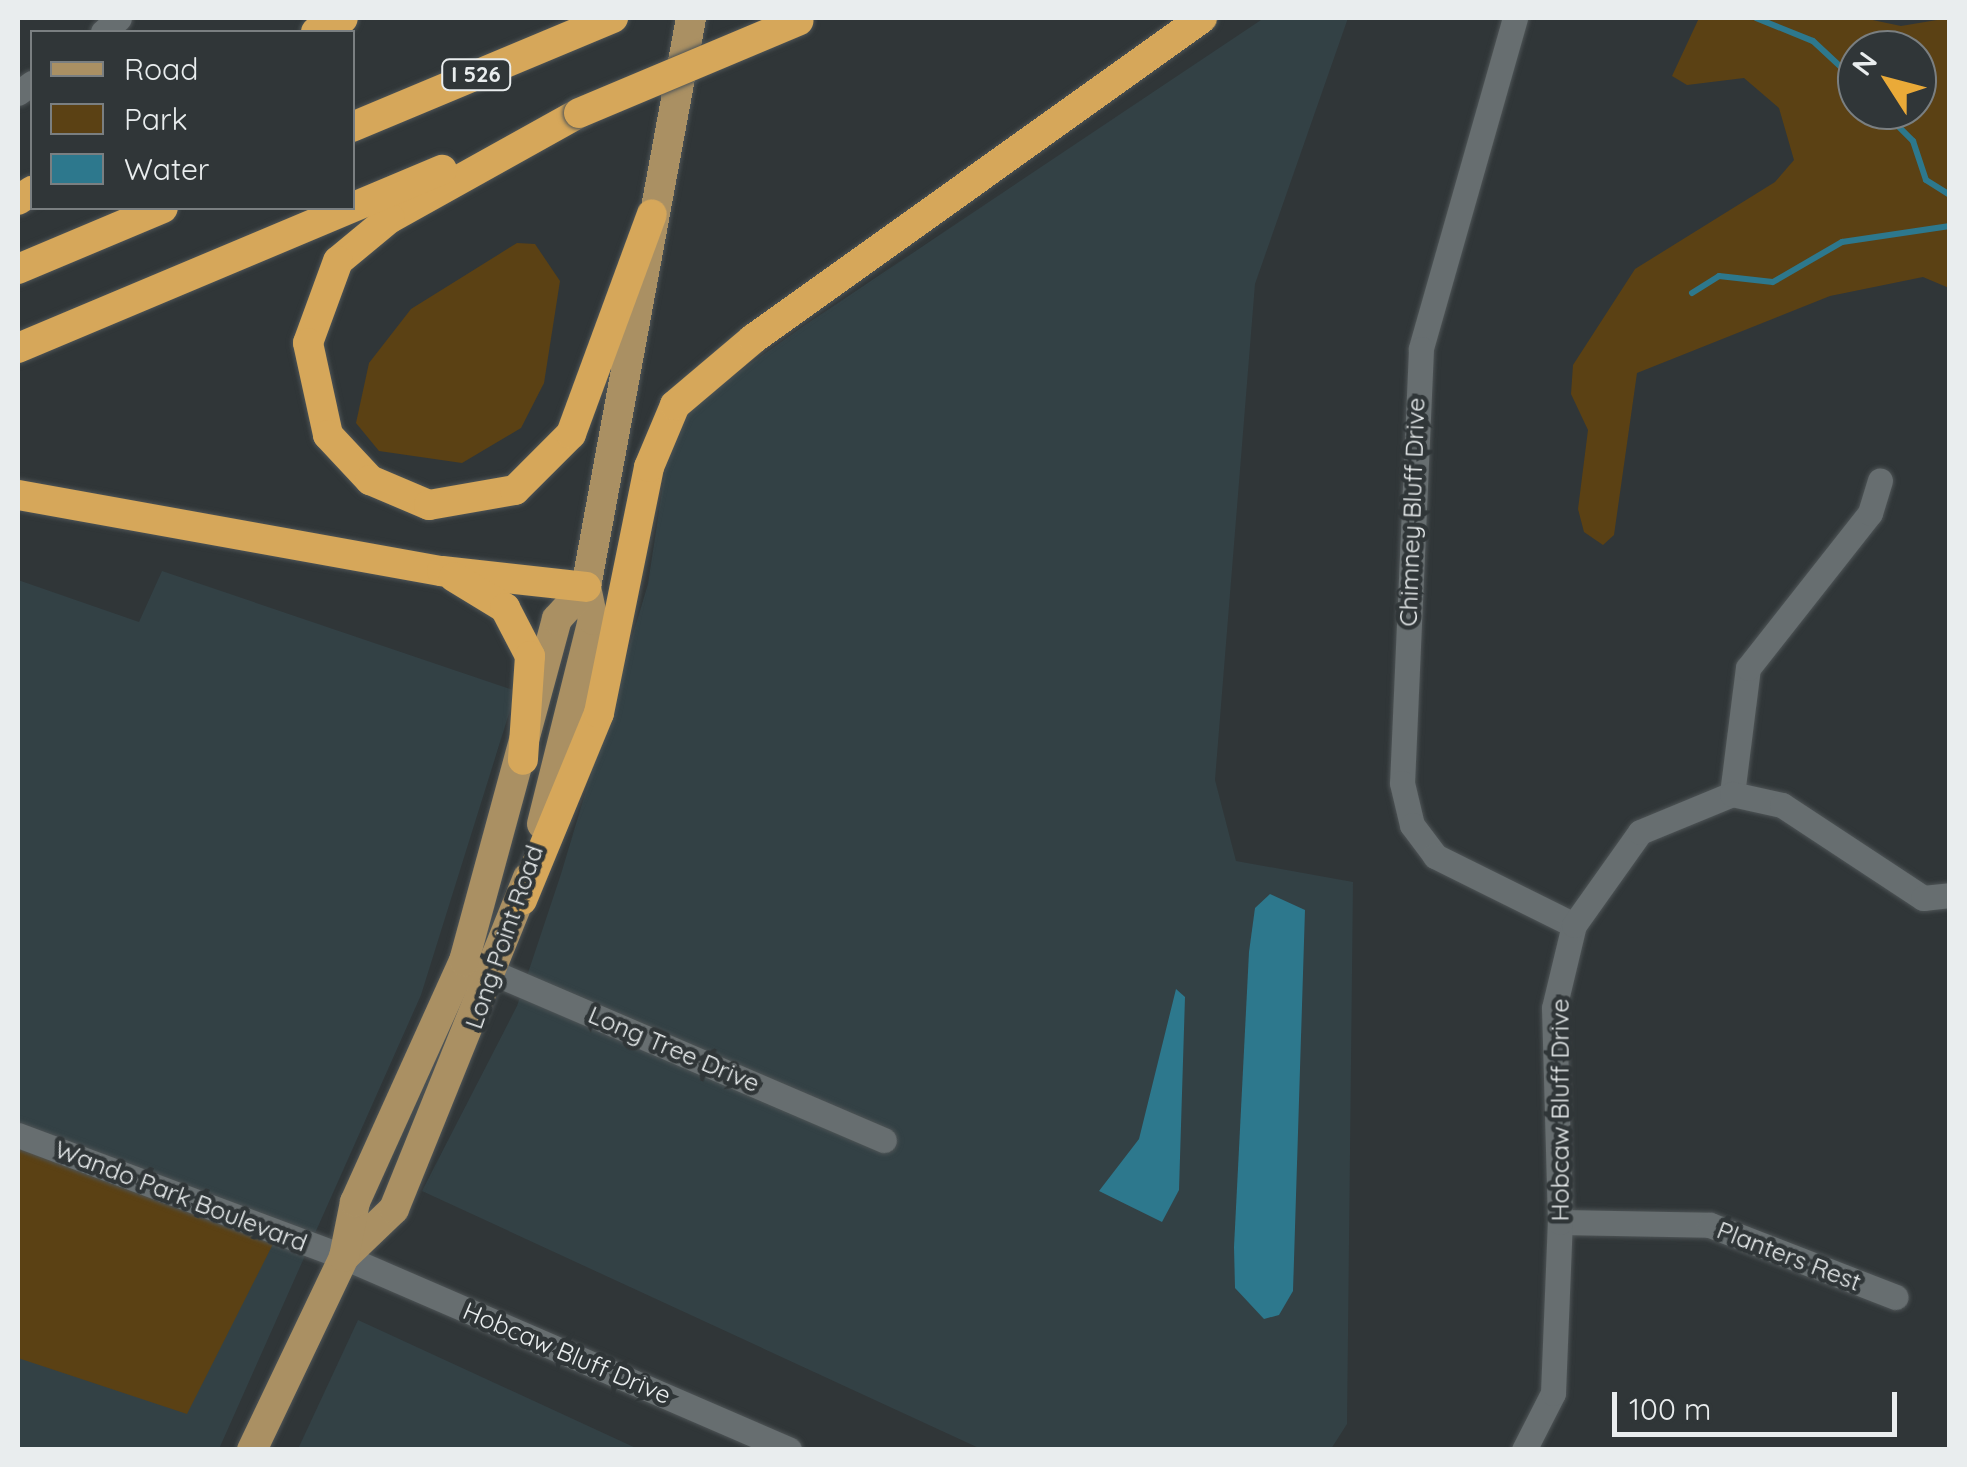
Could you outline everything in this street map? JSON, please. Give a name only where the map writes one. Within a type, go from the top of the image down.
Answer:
[{"type":"highway","points":[[320,30],[343,18]]},
{"type":"highway","points":[[522,900],[599,713],[649,468],[675,405],[1202,18]]},
{"type":"highway","points":[[355,207],[802,19]]},
{"type":"highway","name":"I 526","points":[[355,126],[607,20]]},
{"type":"highway","points":[[578,113],[390,218],[338,261],[308,343],[328,436],[370,480],[429,505],[515,490],[572,434],[652,214]]},
{"type":"highway","points":[[18,269],[158,210]]},
{"type":"highway","points":[[18,348],[347,210]]},
{"type":"highway","points":[[18,495],[442,571],[586,587]]},
{"type":"highway","points":[[442,571],[505,608],[530,656],[523,760]]},
{"type":"main road","name":"Long Point Road","points":[[344,1257],[394,1209],[522,900],[593,620],[586,587],[691,18]]},
{"type":"main road","name":"Long Point Road","points":[[252,1450],[344,1257],[355,1202],[464,961],[523,760],[557,620],[586,587]]},
{"type":"street","name":"Chimney Bluff Drive","points":[[1515,18],[1421,349],[1402,783],[1412,825],[1434,856],[1574,925]]},
{"type":"street","points":[[1880,480],[1870,514],[1748,668],[1732,794],[1782,805],[1923,898],[1950,895]]},
{"type":"street","name":"Hobcaw Bluff Drive","points":[[1524,1450],[1553,1393],[1560,1222],[1554,1008],[1574,925],[1640,832],[1732,794]]},
{"type":"street","name":"Long Tree Drive","points":[[464,961],[884,1140]]},
{"type":"street","name":"Wando Park Boulevard","points":[[18,1135],[344,1257]]},
{"type":"street","name":"Planters Rest","points":[[1560,1222],[1710,1225],[1896,1297]]},
{"type":"street","name":"Hobcaw Bluff Drive","points":[[344,1257],[789,1450]]},
{"type":"shaded area","points":[[1264,18],[1348,18],[1255,284],[1215,780],[1236,861],[1353,882],[1347,1424],[1331,1449],[981,1449],[422,1191],[517,1006],[648,584],[670,438],[695,403]]},
{"type":"shaded area","points":[[162,571],[516,691],[421,995],[219,1449],[18,1450],[18,580],[139,622]]},
{"type":"shaded area","points":[[358,1320],[638,1449],[298,1449]]},
{"type":"green space","points":[[1699,18],[1863,18],[1901,26],[1949,18],[1949,288],[1923,277],[1830,296],[1637,373],[1614,535],[1603,545],[1584,532],[1578,509],[1588,430],[1571,394],[1573,365],[1635,269],[1775,182],[1794,160],[1779,108],[1744,78],[1687,85],[1672,76]]},
{"type":"green space","points":[[517,243],[535,244],[560,281],[544,383],[521,428],[462,463],[379,451],[356,423],[369,363],[411,309]]},
{"type":"green space","points":[[18,1146],[273,1244],[187,1414],[18,1358]]},
{"type":"water","points":[[1270,894],[1305,910],[1293,1291],[1279,1315],[1264,1319],[1235,1288],[1234,1247],[1249,952],[1255,908]]},
{"type":"water","points":[[1176,989],[1185,997],[1179,1190],[1162,1222],[1099,1191],[1139,1139]]},
{"type":"waterway","points":[[1756,18],[1813,41],[1837,63]]},
{"type":"waterway","points":[[1902,130],[1913,141],[1926,180],[1950,195]]},
{"type":"waterway","points":[[1692,293],[1719,276],[1773,282],[1842,242],[1950,226]]}]
